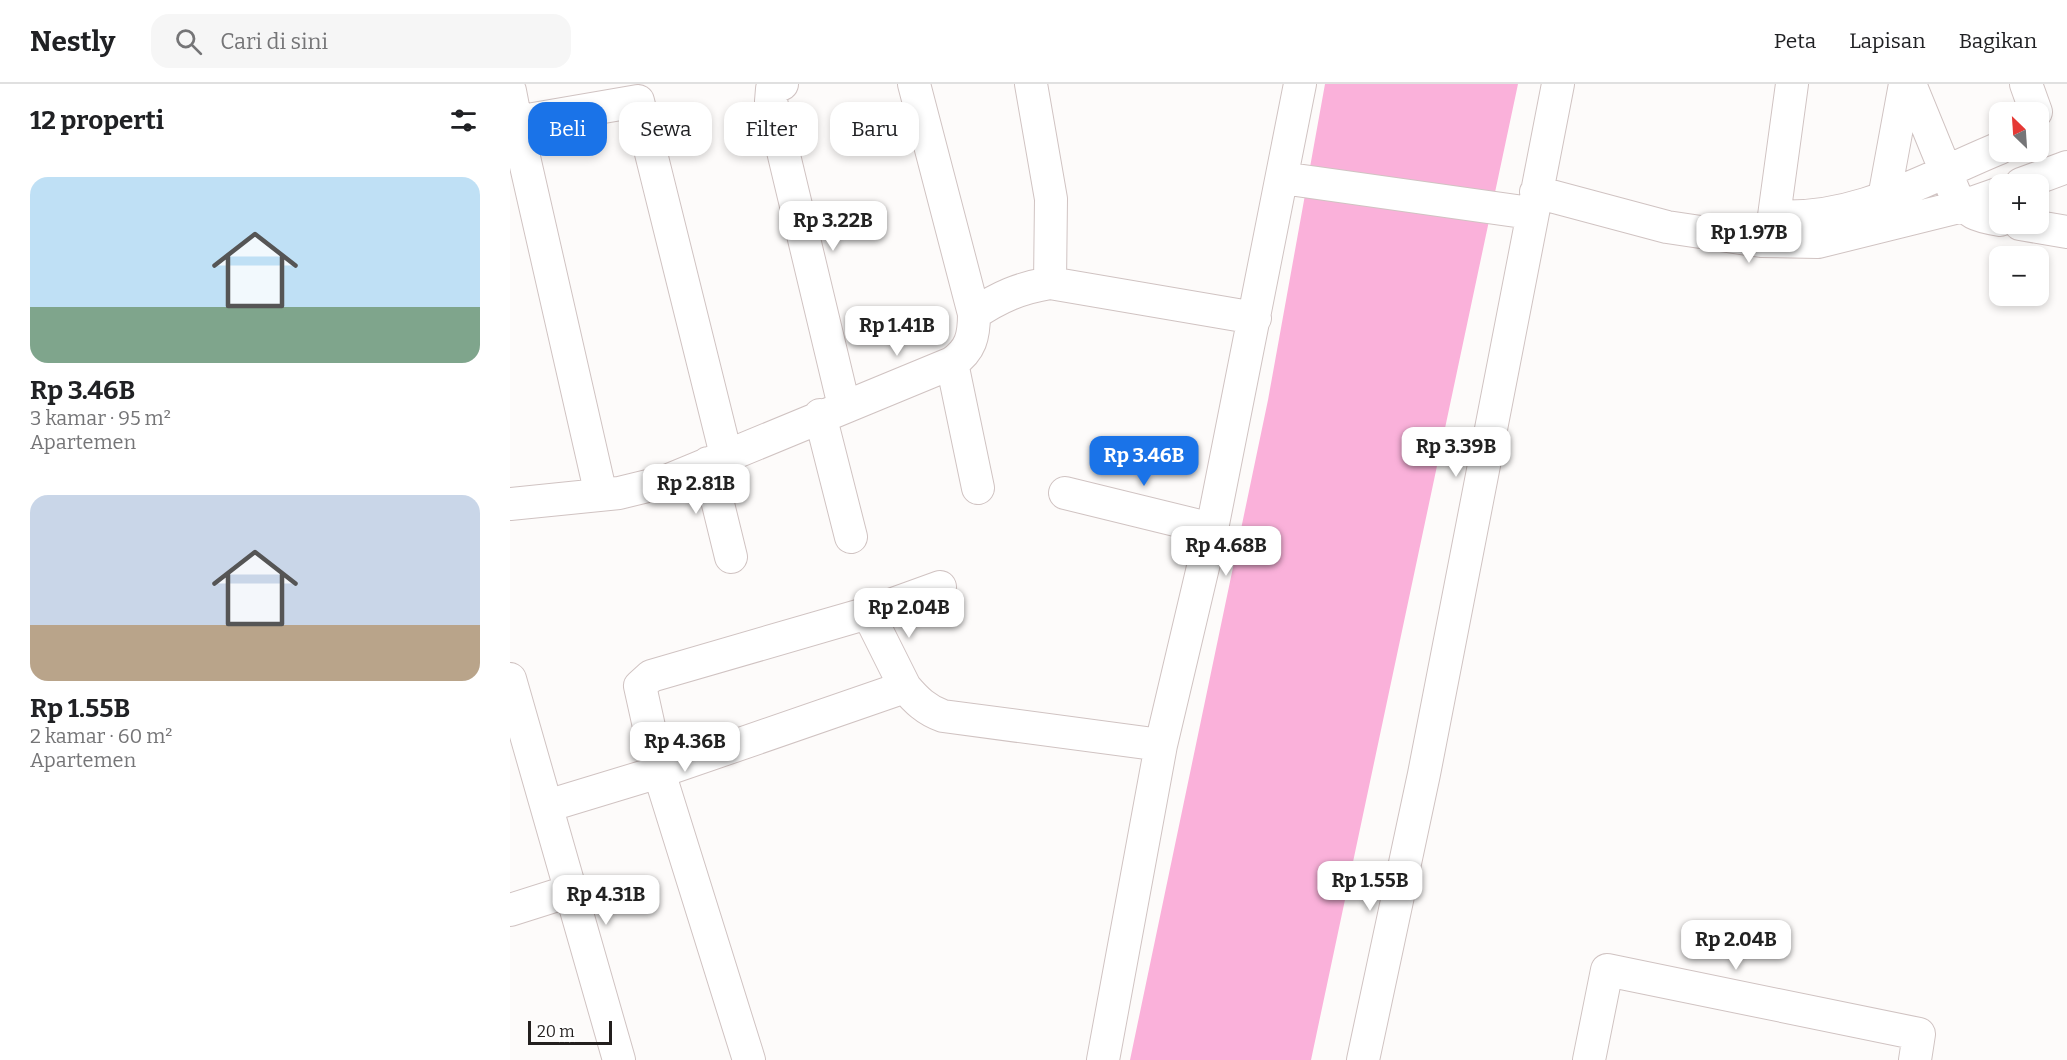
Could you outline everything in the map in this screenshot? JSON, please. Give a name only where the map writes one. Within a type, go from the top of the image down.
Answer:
[{"type":"street","points":[[782,84],[772,89],[771,101],[832,411],[851,537]]},
{"type":"street","points":[[510,504],[601,495],[648,487],[962,357],[971,344],[974,314],[914,84]]},
{"type":"street","points":[[1031,84],[1050,199],[1050,283]]},
{"type":"street","points":[[1103,1060],[1161,745],[1212,529],[1300,84]]},
{"type":"street","points":[[1363,1060],[1425,774],[1558,84]]},
{"type":"street","points":[[1792,84],[1774,216],[1802,218],[1849,211],[1918,186],[1943,171],[1989,152]]},
{"type":"street","points":[[1884,198],[1908,84]]},
{"type":"street","points":[[1908,84],[1943,171],[1964,206],[1976,216],[1989,218]]},
{"type":"street","points":[[2026,84],[2032,102]]},
{"type":"street","points":[[601,495],[512,101],[638,101],[717,458],[731,557]]},
{"type":"street","points":[[2048,174],[2067,167]]},
{"type":"street","points":[[1282,178],[1534,202],[1667,227],[1761,241],[1818,242],[1964,206],[1989,197]]},
{"type":"street","points":[[2049,229],[2067,232]]},
{"type":"street","points":[[974,314],[998,297],[1025,287],[1050,283],[1255,318]]},
{"type":"street","points":[[952,363],[978,488]]},
{"type":"street","points":[[1065,493],[1212,529]]},
{"type":"street","points":[[749,1060],[659,772],[640,686],[651,676],[868,613],[940,587]]},
{"type":"street","points":[[868,613],[905,687],[930,712],[948,717],[1161,745]]},
{"type":"street","points":[[510,679],[519,745],[547,806],[620,1060]]},
{"type":"street","points":[[547,806],[659,772],[905,687]]},
{"type":"street","points":[[510,910],[570,891]]},
{"type":"street","points":[[1589,1060],[1607,970],[1919,1034],[1915,1060]]},
{"type":"shaded area","points":[[1325,84],[1518,84],[1311,1060],[1130,1060],[1268,400]]}]
